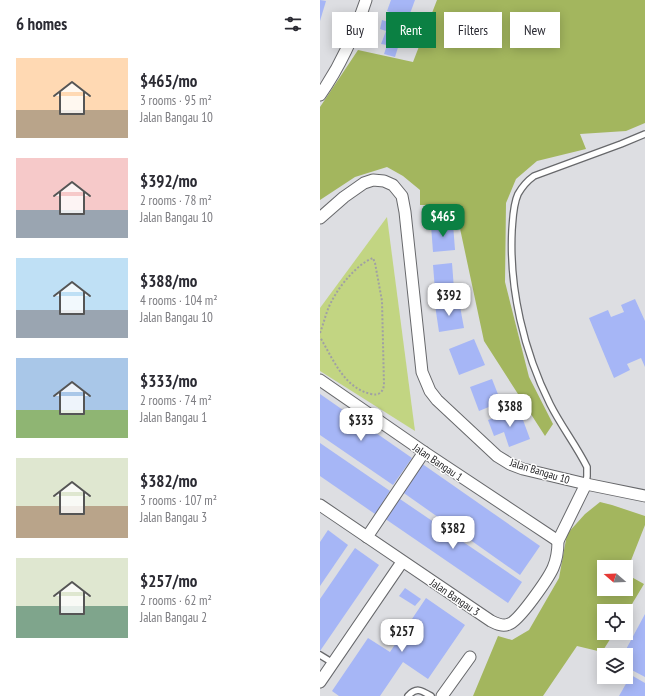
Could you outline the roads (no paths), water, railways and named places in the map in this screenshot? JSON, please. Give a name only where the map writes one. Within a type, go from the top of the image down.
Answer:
[{"type":"street","points":[[320,95],[331,80],[346,53],[366,0]]},
{"type":"street","name":"Jalan Bangau 10","points":[[320,218],[344,197],[364,183],[373,180],[384,181],[393,185],[402,196],[405,212],[422,372],[430,391],[437,400],[497,456],[510,464],[523,469],[586,484],[645,496]]},
{"type":"street","name":"Jalan Bangau 1","points":[[320,380],[424,452],[558,541]]},
{"type":"street","points":[[367,537],[424,452]]},
{"type":"street","points":[[558,541],[586,484]]},
{"type":"street","name":"Jalan Bangau 3","points":[[321,507],[499,625],[508,625],[516,620],[523,612],[552,570],[558,551],[558,541]]},
{"type":"street","points":[[320,682],[402,562]]},
{"type":"street","points":[[442,696],[470,657]]},
{"type":"lane","points":[[586,484],[587,467],[550,405],[537,375],[520,322],[513,278],[513,209],[518,195],[525,184],[534,176],[645,134]]},
{"type":"lane","points":[[320,655],[333,663]]},
{"type":"lane","points":[[408,696],[415,690],[420,689],[431,696]]}]
